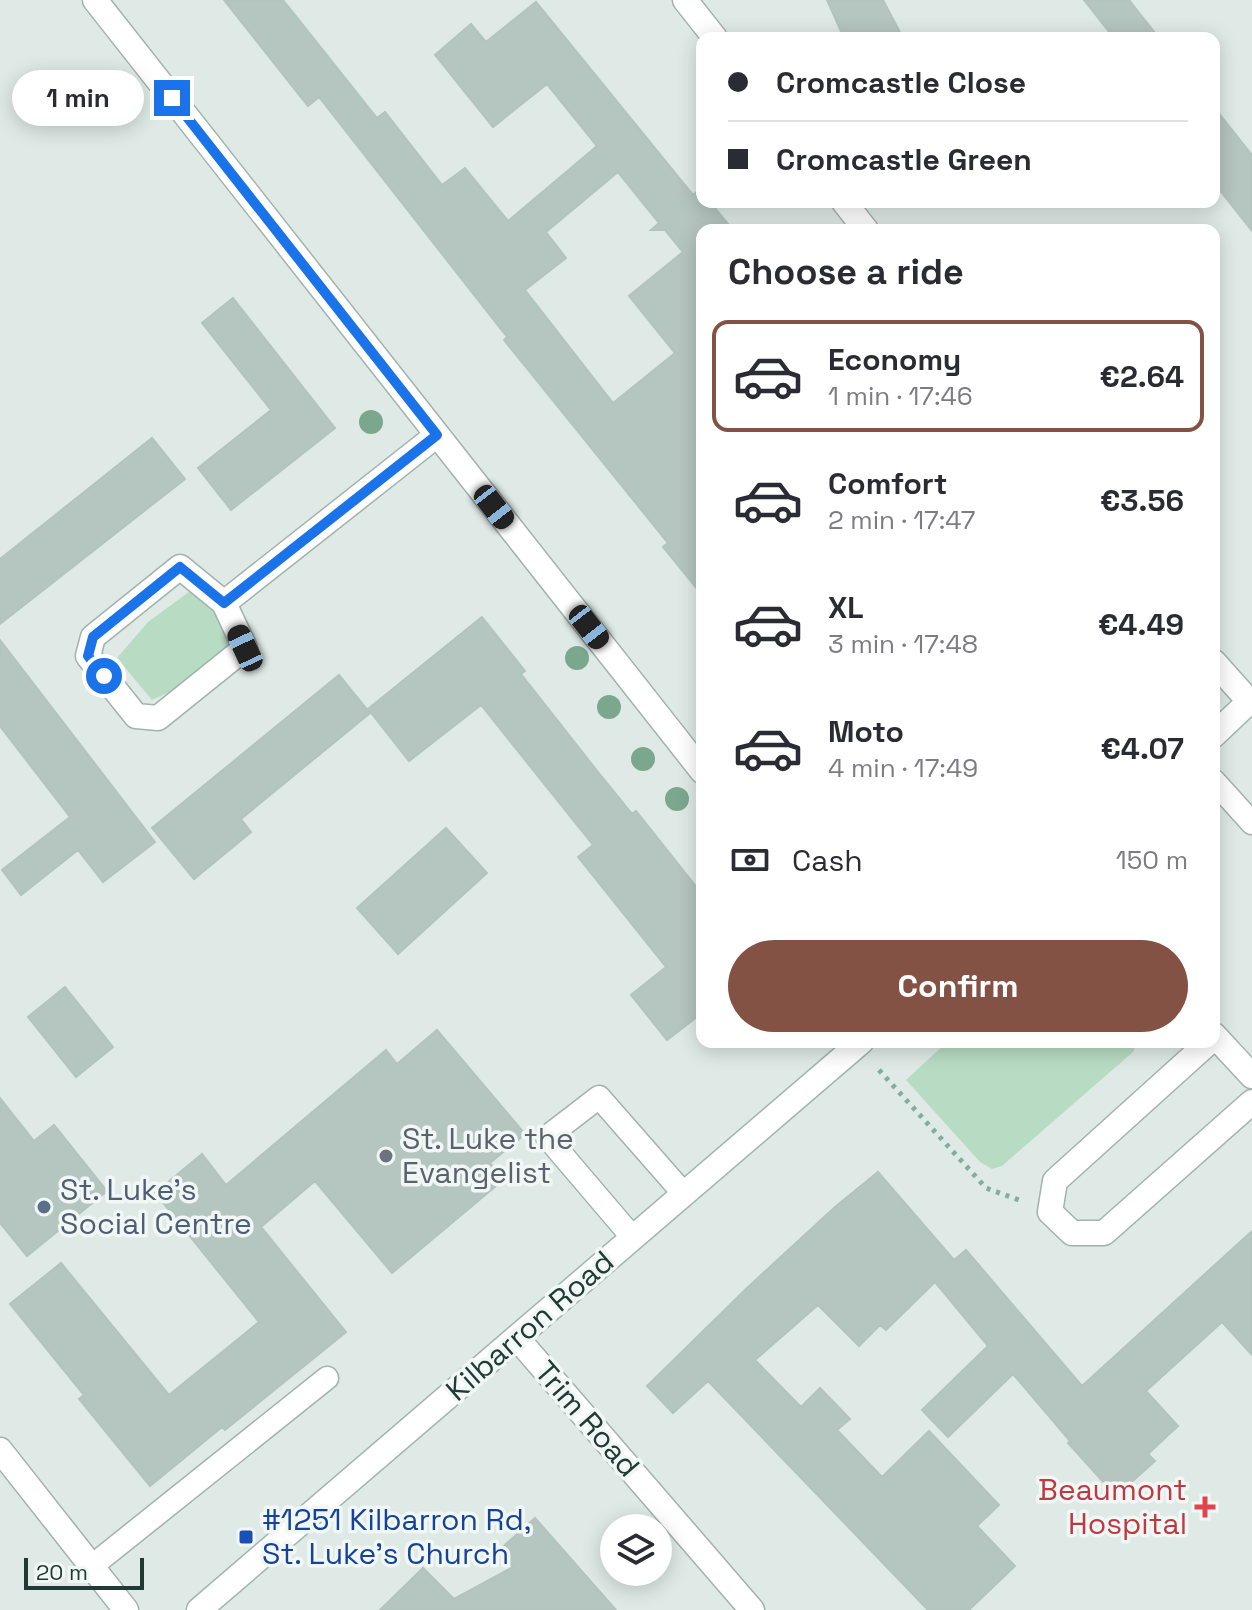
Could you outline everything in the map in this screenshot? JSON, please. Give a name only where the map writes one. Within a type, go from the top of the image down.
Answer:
[{"type":"street","points":[[95,0],[696,763]]},
{"type":"street","points":[[685,0],[710,32]]},
{"type":"street","points":[[849,208],[861,224]]},
{"type":"street","points":[[224,603],[437,435]]},
{"type":"street","points":[[180,567],[224,603],[245,648],[158,718],[136,716],[88,656],[93,637],[180,567]]},
{"type":"street","points":[[1220,668],[1251,700],[1220,729]]},
{"type":"street","points":[[1220,1045],[1252,1076]]},
{"type":"street","name":"Kilbarron Road","points":[[199,1610],[854,1048]]},
{"type":"street","points":[[1202,1048],[1055,1181],[1050,1212],[1072,1233],[1104,1233],[1252,1102]]},
{"type":"street","name":"Trim Road","points":[[517,1338],[752,1610]]},
{"type":"street","points":[[0,1450],[126,1610]]},
{"type":"lane","points":[[1220,788],[1252,823]]},
{"type":"lane","points":[[633,1238],[547,1137],[599,1097],[684,1194]]},
{"type":"lane","points":[[92,1566],[327,1378]]},
{"type":"path","points":[[863,1048],[986,1188],[1050,1212]]},
{"type":"green space","points":[[197,586],[239,639],[191,682],[152,700],[117,658],[148,622]]},
{"type":"green space","points":[[941,1048],[1135,1048],[1002,1166],[992,1169],[980,1162],[906,1080]]},
{"type":"building","points":[[224,0],[283,0],[377,118],[385,112],[442,185],[465,168],[508,221],[597,146],[547,84],[493,127],[435,55],[471,24],[486,42],[536,2],[693,195],[696,192],[696,208],[715,208],[728,224],[696,224],[696,588],[663,547],[668,543],[504,340],[507,337],[319,97],[308,106]],"holes":[[[618,172],[659,223],[651,230],[665,230],[683,252],[629,296],[675,353],[613,403],[525,290],[566,258],[546,232]]]},
{"type":"building","points":[[827,0],[883,0],[900,32],[841,32]]},
{"type":"building","points":[[1084,0],[1129,0],[1154,32],[1109,32]]},
{"type":"building","points":[[1220,115],[1252,155],[1252,231],[1220,191]]},
{"type":"building","points":[[233,298],[335,428],[231,510],[198,468],[271,410],[202,323]]},
{"type":"building","points":[[152,438],[185,479],[0,624],[0,559]]},
{"type":"building","points":[[482,617],[525,671],[521,674],[598,772],[632,814],[636,811],[696,886],[696,1018],[667,1040],[631,995],[666,967],[578,857],[593,845],[481,705],[409,761],[368,709]]},
{"type":"building","points":[[0,640],[155,842],[103,882],[78,850],[21,895],[2,870],[70,817],[0,726]]},
{"type":"building","points":[[339,675],[370,713],[241,819],[251,832],[194,879],[152,828]]},
{"type":"building","points":[[446,828],[487,873],[398,954],[357,908]]},
{"type":"building","points":[[65,987],[113,1047],[76,1077],[28,1017]]},
{"type":"building","points":[[437,1030],[525,1134],[490,1163],[503,1180],[392,1273],[315,1181],[261,1227],[346,1332],[150,1486],[79,1399],[84,1395],[10,1304],[61,1263],[169,1395],[259,1322],[155,1193],[202,1154],[226,1185],[386,1050],[397,1064]]},
{"type":"building","name":"St. Luke's Social Centre","points":[[0,1098],[34,1141],[54,1125],[107,1191],[27,1256],[0,1223]]},
{"type":"building","points":[[878,1172],[954,1260],[966,1250],[1082,1386],[1252,1231],[1252,1355],[1222,1322],[1146,1391],[1178,1426],[1148,1454],[1155,1461],[1116,1496],[1068,1443],[1070,1441],[1013,1374],[948,1437],[922,1410],[988,1346],[935,1282],[886,1330],[880,1325],[859,1346],[818,1305],[755,1360],[801,1407],[820,1388],[850,1419],[837,1430],[882,1477],[929,1431],[999,1505],[977,1526],[1015,1566],[969,1610],[928,1610],[708,1381],[673,1413],[647,1386],[747,1288]]},
{"type":"building","points":[[535,1518],[616,1610],[380,1610],[423,1568],[454,1599],[513,1567],[499,1550]]},
{"type":"place","name":"St. Luke the Evangelist","points":[[386,1156]]},
{"type":"place","name":"St. Luke's Social Centre","points":[[44,1207]]},
{"type":"place","name":"Beaumont Hospital","points":[[1205,1507]]},
{"type":"place","name":"#1251 Kilbarron Rd, St. Luke's Church","points":[[246,1537]]},
{"type":"route","points":[[104,676],[88,656],[93,637],[180,567],[224,603],[437,435],[172,98]]}]
